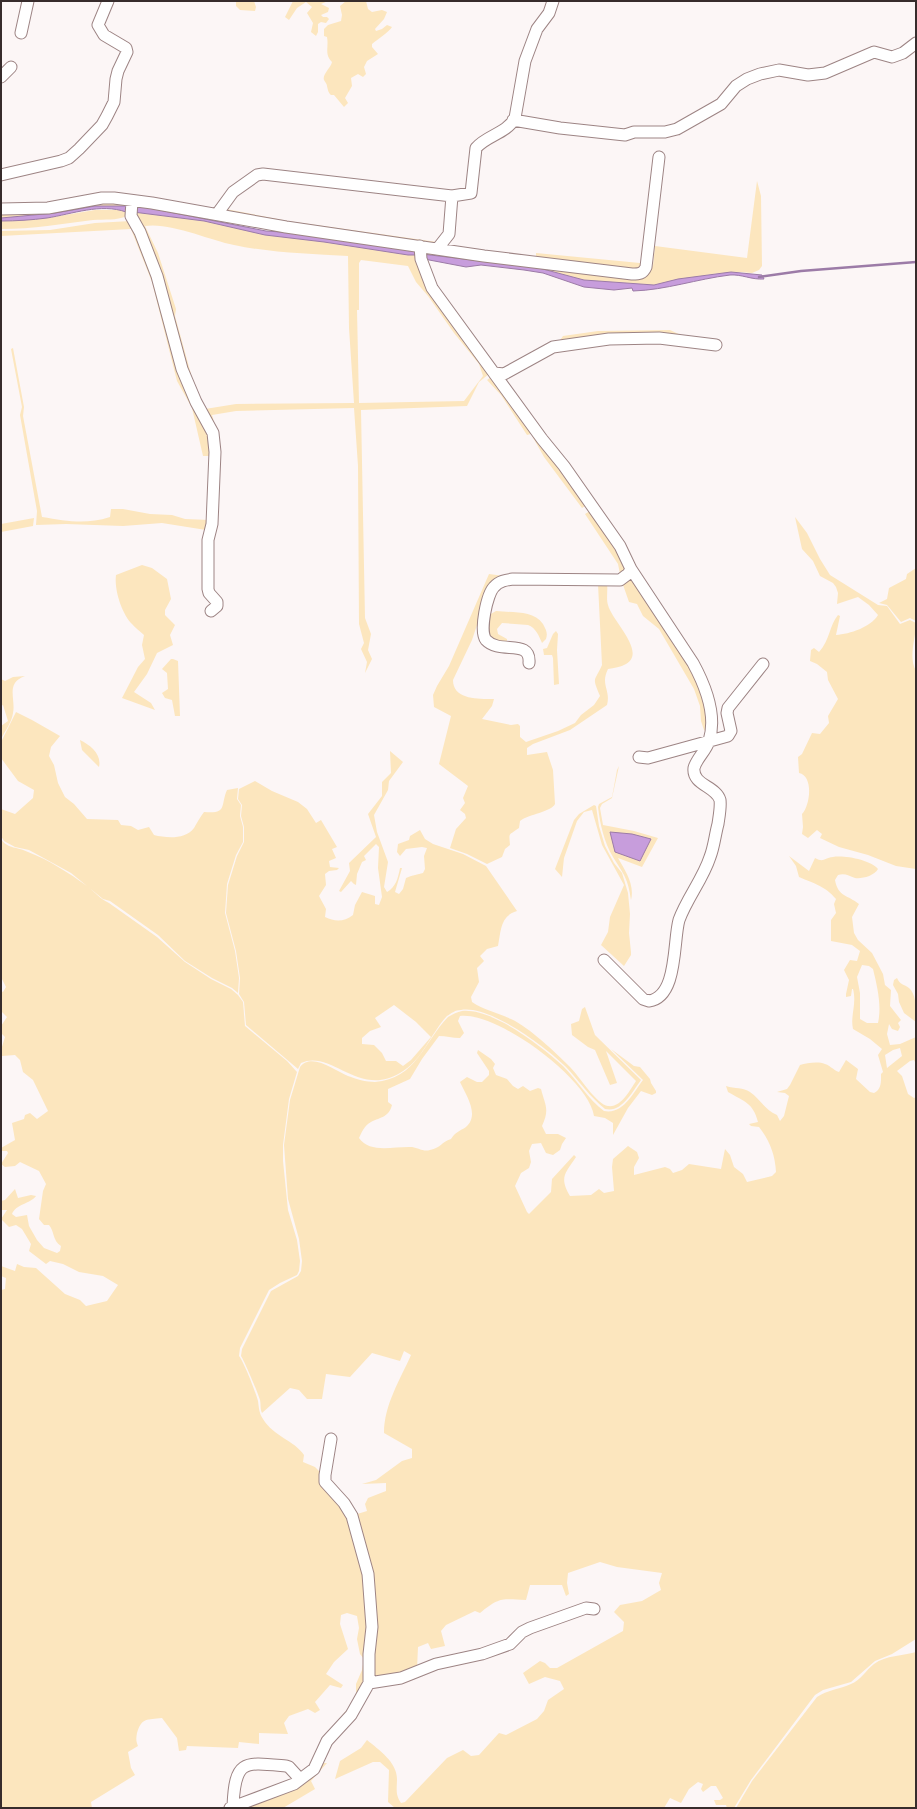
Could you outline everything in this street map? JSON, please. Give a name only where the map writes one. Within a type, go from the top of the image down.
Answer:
[{"type":"street","points":[[21,33],[28,1]]},
{"type":"street","points":[[1,175],[69,158],[102,125],[114,102],[116,79],[127,52],[126,48],[104,35],[98,25],[108,1]]},
{"type":"street","points":[[216,214],[232,192],[257,175],[263,174],[452,196],[472,192],[476,148],[480,143],[505,129],[513,120],[525,61],[537,29],[549,13],[553,1]]},
{"type":"street","points":[[513,120],[560,128],[625,135],[634,132],[664,132],[677,129],[697,119],[721,104],[736,86],[747,79],[760,74],[779,70],[808,75],[825,73],[874,52],[892,57],[903,53],[916,43]]},
{"type":"street","points":[[1,77],[11,67]]},
{"type":"street","points":[[1,209],[48,208],[102,198],[132,206],[216,214],[420,252],[438,248],[580,269],[640,274],[646,267],[659,157]]},
{"type":"street","points":[[438,248],[449,234],[452,196]]},
{"type":"street","points":[[132,206],[157,276],[182,369],[196,402],[214,433],[215,452],[212,524],[208,540],[208,589],[209,593],[217,602],[217,606],[211,611]]},
{"type":"street","points":[[420,252],[432,288],[542,439],[564,466],[620,546],[631,569],[700,676],[710,713],[711,734],[709,742],[694,766],[694,771],[698,780],[718,796],[720,804],[719,815],[711,856],[679,920],[672,975],[658,997],[649,1001],[644,999],[604,960]]},
{"type":"street","points":[[494,373],[504,374],[554,347],[608,339],[659,338],[716,345]]},
{"type":"street","points":[[529,662],[529,655],[526,650],[522,648],[499,647],[492,644],[484,637],[482,626],[489,595],[497,584],[504,580],[513,579],[620,580],[628,574],[631,569]]},
{"type":"street","points":[[639,757],[648,758],[728,736],[731,731],[727,713],[728,708],[763,664]]},
{"type":"street","points":[[300,1779],[289,1767],[286,1766],[249,1765],[240,1771],[236,1776],[232,1807],[294,1784],[314,1769],[327,1741],[351,1715],[369,1683],[369,1654],[372,1627],[368,1574],[350,1512],[325,1482],[324,1475],[331,1439]]},
{"type":"street","points":[[369,1683],[402,1678],[436,1664],[482,1654],[510,1644],[522,1632],[530,1628],[586,1608],[594,1609]]},
{"type":"shaded area","points":[[236,1],[254,1],[256,7],[255,11],[240,10],[236,6]]},
{"type":"shaded area","points":[[293,1],[328,1],[321,4],[329,8],[328,12],[321,15],[329,19],[326,23],[321,22],[318,24],[318,32],[316,36],[311,32],[313,23],[307,13],[312,7],[306,2],[297,8],[289,20],[285,17]]},
{"type":"shaded area","points":[[346,1],[366,1],[368,9],[372,12],[382,10],[387,12],[384,19],[375,29],[376,31],[387,25],[392,27],[372,44],[372,47],[378,54],[367,61],[364,67],[366,74],[363,77],[358,74],[351,78],[352,86],[345,98],[348,103],[344,107],[334,95],[330,94],[324,80],[324,76],[332,62],[328,56],[327,37],[324,36],[324,29],[328,25],[341,21],[342,15],[340,6]]},
{"type":"shaded area","points":[[757,181],[761,196],[762,266],[759,270],[752,273],[741,272],[712,274],[654,285],[584,280],[539,268],[422,254],[422,251],[648,274],[653,265],[655,246],[747,258]]},
{"type":"shaded area","points":[[117,200],[129,206],[95,206],[55,213],[1,218],[1,211]]},
{"type":"shaded area","points":[[95,206],[129,206],[126,212],[97,209],[47,218],[1,221],[1,218],[55,213]]},
{"type":"shaded area","points":[[144,207],[266,231],[296,233],[415,251],[415,255],[265,235],[204,221],[133,212],[134,208]]},
{"type":"shaded area","points":[[226,209],[288,221],[437,242],[432,243],[226,213]]},
{"type":"shaded area","points":[[95,210],[123,210],[126,212],[127,216],[115,219],[1,229],[1,221],[47,218]]},
{"type":"shaded area","points":[[133,212],[204,221],[265,235],[415,255],[489,374],[479,382],[467,406],[361,410],[365,618],[371,634],[368,650],[372,659],[365,673],[367,662],[361,649],[364,643],[359,624],[358,466],[354,408],[236,411],[212,415],[216,437],[192,389]],"holes":[[[155,225],[178,229],[224,243],[262,250],[348,256],[349,328],[354,403],[236,404],[205,409],[194,385],[175,316],[176,309],[158,253],[145,226]],[[361,260],[408,266],[416,282],[479,364],[483,376],[464,401],[359,403],[357,310],[359,310],[359,263]]]},
{"type":"shaded area","points":[[131,221],[208,428],[211,456],[203,456],[192,408],[177,381],[152,282],[131,229],[1,236],[1,231],[50,230],[95,223]]},
{"type":"shaded area","points":[[536,253],[640,263],[643,265],[639,271],[536,258]]},
{"type":"shaded area","points":[[422,254],[539,268],[584,280],[654,285],[678,279],[731,272],[762,275],[764,279],[730,275],[657,289],[633,291],[632,288],[614,290],[584,287],[543,273],[524,270],[481,265],[466,267],[424,259]]},
{"type":"shaded area","points":[[670,330],[687,338],[558,343],[563,336],[598,331]]},
{"type":"shaded area","points":[[13,348],[24,407],[23,416],[42,517],[84,522],[110,517],[111,509],[123,509],[150,514],[172,515],[185,519],[210,520],[206,530],[162,523],[123,526],[66,524],[36,525],[37,511],[20,415],[22,407],[11,349]]},
{"type":"shaded area","points":[[491,377],[587,505],[582,508],[544,457],[531,434],[527,435],[501,395],[487,380]]},
{"type":"shaded area","points":[[590,511],[619,553],[626,568],[620,574],[618,564],[585,514]]},
{"type":"shaded area","points":[[795,517],[807,533],[830,575],[878,605],[887,606],[900,624],[910,620],[916,623],[912,653],[916,671],[916,869],[896,866],[868,855],[839,847],[820,838],[822,834],[817,830],[808,838],[802,834],[802,814],[809,798],[809,785],[804,775],[799,773],[798,757],[802,754],[812,733],[820,734],[829,723],[828,716],[838,699],[828,680],[827,672],[817,664],[810,661],[811,650],[814,648],[819,652],[823,647],[838,615],[840,616],[836,635],[860,629],[870,623],[878,615],[869,605],[858,597],[837,604],[838,593],[836,587],[833,583],[820,576],[813,561],[802,549]]},
{"type":"shaded area","points":[[34,518],[33,526],[1,532],[1,524]]},
{"type":"shaded area","points":[[142,565],[152,568],[167,579],[171,599],[165,610],[165,615],[175,625],[170,635],[173,645],[157,653],[147,674],[134,692],[151,703],[155,710],[122,698],[138,667],[145,659],[142,645],[144,635],[128,620],[122,608],[116,588],[116,575]]},
{"type":"shaded area","points":[[916,568],[916,621],[910,618],[901,622],[887,605],[879,603],[887,599],[889,588],[906,579],[907,574]]},
{"type":"shaded area","points":[[489,574],[513,577],[486,598],[472,640],[453,680],[454,687],[462,695],[481,699],[494,699],[492,706],[482,719],[511,725],[518,724],[520,726],[520,737],[526,742],[558,731],[575,723],[581,715],[594,705],[600,696],[595,680],[602,665],[598,584],[607,584],[608,605],[631,644],[633,652],[631,659],[626,664],[620,667],[608,669],[605,679],[608,695],[607,705],[570,730],[533,744],[527,748],[527,755],[547,752],[553,770],[555,804],[553,807],[545,811],[520,821],[519,828],[510,835],[510,845],[505,849],[502,857],[487,864],[467,854],[450,848],[456,829],[466,818],[465,814],[460,810],[465,803],[463,798],[468,786],[439,764],[451,716],[434,707],[433,695],[449,666]]},
{"type":"shaded area","points":[[630,577],[695,671],[704,695],[708,733],[704,730],[701,721],[700,706],[694,689],[659,629],[643,616],[637,604],[629,602],[622,582]]},
{"type":"shaded area","points":[[496,611],[522,613],[534,616],[543,624],[547,633],[546,639],[542,643],[531,626],[502,623],[497,629],[498,634],[507,639],[507,642],[495,642],[490,638],[488,629],[489,615]]},
{"type":"shaded area","points":[[556,631],[558,634],[557,650],[559,684],[554,685],[553,658],[552,655],[544,655],[543,649],[547,648],[553,634]]},
{"type":"shaded area","points":[[171,659],[178,661],[180,716],[175,716],[172,700],[165,698],[162,693],[168,689],[167,673],[162,669]]},
{"type":"shaded area","points":[[25,676],[19,679],[13,687],[14,708],[10,723],[1,739],[1,726],[8,721],[3,705],[1,706],[1,679],[5,681],[13,677]]},
{"type":"shaded area","points":[[16,712],[60,736],[51,747],[49,756],[54,765],[58,783],[65,797],[74,804],[87,819],[118,820],[121,825],[131,826],[138,830],[149,827],[154,835],[164,837],[186,835],[194,828],[204,812],[217,812],[222,808],[227,790],[238,788],[237,799],[241,805],[240,816],[243,827],[243,842],[236,855],[227,884],[225,913],[235,951],[239,978],[238,993],[185,961],[158,935],[110,901],[103,899],[71,873],[29,850],[15,847],[4,841],[1,836],[1,809],[15,814],[33,798],[34,790],[18,781],[1,758],[1,742]]},
{"type":"shaded area","points":[[80,740],[88,744],[97,754],[99,758],[99,767],[82,750]]},
{"type":"shaded area","points":[[390,751],[403,762],[389,781],[388,790],[374,815],[377,832],[388,862],[384,887],[387,892],[395,885],[400,868],[402,868],[395,892],[399,894],[403,889],[406,878],[423,873],[425,869],[424,856],[427,848],[422,847],[406,849],[400,856],[397,852],[398,844],[409,840],[410,836],[420,830],[425,839],[433,844],[463,854],[486,866],[517,911],[511,913],[504,920],[498,946],[487,949],[480,956],[484,961],[477,968],[479,982],[471,997],[472,1002],[511,1019],[526,1028],[570,1067],[588,1090],[599,1101],[608,1106],[613,1106],[625,1098],[636,1081],[606,1051],[617,1083],[610,1085],[595,1050],[588,1047],[572,1035],[571,1024],[579,1021],[582,1009],[585,1007],[595,1035],[641,1080],[630,1096],[617,1108],[605,1109],[589,1094],[566,1067],[532,1039],[502,1021],[487,1014],[473,1010],[461,1010],[447,1016],[420,1054],[408,1068],[385,1079],[371,1080],[359,1077],[323,1062],[312,1060],[301,1063],[298,1069],[246,1025],[244,1002],[239,994],[240,978],[236,951],[226,913],[228,885],[237,856],[244,842],[244,827],[241,816],[242,805],[238,799],[239,789],[255,781],[272,791],[298,802],[307,809],[316,823],[321,820],[337,847],[332,849],[336,858],[329,861],[330,867],[339,868],[325,874],[326,885],[319,896],[326,909],[325,917],[332,920],[339,920],[346,919],[353,915],[355,905],[362,892],[375,896],[375,904],[379,905],[382,897],[378,868],[379,847],[376,844],[364,856],[366,860],[362,862],[357,874],[356,885],[351,881],[341,892],[339,891],[350,871],[349,863],[376,837],[368,814],[382,796],[382,782],[391,773]],"holes":[[[394,1005],[416,1022],[431,1037],[411,1060],[403,1066],[396,1061],[386,1061],[382,1053],[374,1045],[362,1044],[362,1038],[370,1031],[381,1027],[375,1018]]]},
{"type":"shaded area","points":[[619,766],[612,798],[602,804],[600,808],[603,825],[634,831],[658,838],[642,867],[618,858],[632,889],[631,900],[625,877],[605,839],[598,807],[599,804],[612,797]]},
{"type":"shaded area","points":[[594,805],[596,806],[599,826],[605,846],[614,863],[622,873],[628,893],[631,955],[624,966],[601,945],[608,932],[610,917],[624,885],[602,845],[592,810],[584,812],[577,821],[564,858],[562,877],[555,869],[574,820],[579,814]]},
{"type":"shaded area","points":[[610,832],[632,834],[651,839],[640,861],[615,852]]},
{"type":"shaded area","points":[[1,839],[6,845],[25,850],[66,872],[87,886],[103,900],[157,937],[185,962],[211,979],[231,989],[243,1002],[245,1026],[287,1061],[297,1072],[289,1099],[283,1145],[283,1161],[288,1210],[297,1240],[300,1261],[299,1271],[297,1275],[269,1290],[240,1348],[239,1356],[244,1364],[252,1385],[263,1419],[273,1430],[300,1450],[304,1455],[303,1462],[315,1467],[323,1475],[345,1508],[359,1552],[370,1629],[363,1691],[340,1721],[339,1719],[352,1704],[356,1695],[356,1684],[362,1670],[364,1659],[360,1654],[357,1639],[359,1628],[357,1616],[347,1613],[341,1615],[340,1624],[348,1649],[334,1662],[326,1674],[343,1685],[341,1688],[330,1685],[315,1702],[320,1710],[315,1713],[308,1709],[289,1716],[284,1723],[288,1734],[259,1733],[259,1744],[239,1742],[238,1748],[187,1746],[186,1750],[179,1751],[177,1738],[162,1718],[146,1720],[141,1724],[137,1733],[136,1740],[138,1746],[128,1752],[131,1768],[135,1775],[91,1802],[92,1808],[1,1808],[1,1290],[5,1289],[6,1278],[1,1276],[1,1266],[15,1271],[17,1264],[24,1267],[36,1268],[65,1294],[80,1300],[86,1306],[107,1301],[118,1285],[103,1276],[79,1272],[63,1264],[50,1261],[46,1264],[29,1251],[31,1244],[22,1229],[16,1225],[9,1227],[1,1219],[7,1210],[1,1210],[1,1201],[5,1200],[15,1189],[18,1198],[31,1195],[36,1196],[17,1208],[12,1214],[16,1217],[27,1215],[29,1226],[37,1240],[44,1248],[57,1253],[60,1251],[61,1246],[56,1241],[51,1228],[49,1225],[44,1225],[39,1219],[43,1191],[46,1184],[39,1171],[20,1162],[15,1166],[5,1167],[1,1164],[8,1153],[7,1151],[1,1151],[1,1148],[15,1140],[12,1123],[24,1119],[25,1115],[30,1113],[37,1119],[48,1111],[33,1080],[23,1072],[20,1060],[15,1055],[2,1056],[1,1050],[5,1037],[1,1033],[1,1026],[7,1017],[1,1011],[1,991],[3,992],[6,987],[1,977]]},
{"type":"shaded area","points":[[789,856],[809,871],[815,858],[822,860],[838,857],[864,861],[870,863],[878,869],[874,874],[861,878],[840,874],[835,880],[836,886],[841,893],[859,904],[852,917],[854,933],[858,940],[872,953],[883,974],[885,985],[891,990],[890,1006],[901,1020],[898,1023],[900,1027],[898,1031],[892,1029],[889,1024],[887,1034],[890,1045],[900,1044],[916,1037],[916,1064],[914,1060],[910,1061],[897,1071],[902,1076],[908,1094],[914,1098],[916,1097],[916,1639],[892,1654],[875,1661],[851,1682],[823,1690],[815,1695],[751,1780],[734,1808],[727,1808],[726,1805],[716,1805],[714,1800],[720,1800],[723,1798],[716,1786],[711,1786],[703,1792],[701,1789],[703,1784],[698,1782],[689,1789],[681,1803],[670,1798],[664,1808],[395,1808],[388,1802],[389,1770],[380,1762],[373,1762],[335,1779],[340,1761],[361,1748],[367,1740],[382,1752],[391,1762],[396,1773],[398,1797],[401,1803],[405,1802],[447,1758],[463,1750],[471,1756],[479,1755],[499,1733],[506,1735],[537,1719],[544,1711],[548,1700],[564,1689],[560,1681],[545,1677],[529,1684],[523,1673],[540,1661],[545,1663],[550,1668],[557,1668],[623,1631],[624,1622],[614,1612],[620,1605],[642,1601],[661,1590],[659,1583],[662,1573],[617,1567],[600,1562],[568,1573],[567,1583],[569,1594],[566,1596],[562,1585],[530,1585],[526,1600],[501,1600],[492,1604],[480,1613],[475,1611],[446,1625],[441,1631],[445,1646],[431,1649],[428,1643],[418,1647],[417,1669],[371,1679],[374,1633],[354,1515],[367,1511],[365,1504],[368,1498],[386,1491],[386,1483],[362,1484],[376,1480],[402,1461],[412,1458],[412,1449],[384,1433],[390,1403],[411,1355],[404,1351],[400,1361],[372,1353],[350,1377],[326,1374],[322,1399],[307,1399],[299,1390],[290,1388],[262,1413],[259,1396],[241,1356],[242,1349],[271,1291],[298,1276],[301,1271],[302,1261],[299,1239],[288,1199],[284,1145],[290,1100],[300,1067],[311,1061],[324,1064],[348,1076],[361,1080],[375,1082],[389,1079],[410,1067],[448,1017],[462,1011],[474,1012],[502,1022],[530,1039],[563,1066],[593,1101],[604,1111],[617,1110],[627,1102],[643,1080],[611,1049],[634,1066],[640,1067],[650,1079],[656,1093],[652,1095],[641,1091],[628,1108],[613,1135],[613,1123],[605,1118],[594,1116],[588,1101],[576,1084],[539,1050],[495,1024],[476,1017],[460,1016],[458,1021],[464,1033],[460,1038],[439,1036],[422,1059],[410,1079],[388,1089],[388,1102],[392,1105],[391,1109],[387,1114],[371,1122],[365,1127],[359,1138],[364,1143],[376,1148],[412,1147],[428,1150],[437,1148],[466,1127],[472,1117],[472,1111],[460,1082],[467,1077],[477,1082],[482,1082],[489,1075],[489,1071],[477,1053],[478,1050],[491,1059],[495,1064],[493,1068],[496,1075],[507,1079],[513,1086],[518,1089],[523,1086],[530,1091],[538,1088],[541,1089],[546,1111],[542,1126],[546,1134],[558,1134],[566,1138],[560,1150],[553,1155],[546,1153],[541,1143],[532,1144],[529,1151],[531,1162],[529,1168],[521,1173],[515,1186],[529,1214],[551,1192],[552,1179],[574,1155],[576,1157],[566,1172],[564,1180],[570,1196],[591,1195],[599,1189],[604,1193],[614,1191],[612,1167],[613,1159],[628,1146],[637,1152],[639,1158],[634,1167],[634,1175],[665,1167],[670,1169],[673,1173],[682,1170],[689,1164],[721,1169],[725,1149],[730,1155],[734,1167],[743,1174],[747,1182],[772,1176],[776,1172],[773,1154],[769,1143],[759,1127],[751,1126],[749,1124],[758,1122],[756,1115],[747,1103],[728,1092],[726,1086],[745,1089],[750,1092],[769,1110],[777,1115],[780,1121],[784,1116],[789,1096],[785,1093],[777,1092],[787,1089],[800,1065],[822,1063],[839,1072],[846,1060],[858,1069],[856,1079],[870,1092],[874,1093],[880,1087],[881,1074],[883,1072],[878,1055],[882,1049],[870,1039],[853,1029],[853,989],[851,996],[846,997],[849,980],[844,970],[850,960],[857,961],[860,951],[852,945],[831,941],[831,920],[836,913],[834,904],[836,899],[824,888],[799,877],[796,866]],"holes":[[[862,965],[869,966],[873,969],[879,1002],[878,1023],[867,1023],[860,1019],[860,993],[857,977]],[[900,1048],[902,1056],[887,1068],[885,1055]]]},
{"type":"shaded area","points":[[897,978],[912,991],[916,1004],[916,1022],[904,1013],[899,1002],[898,994],[893,985],[894,980]]},
{"type":"shaded area","points":[[916,1652],[916,1808],[736,1808],[752,1781],[817,1697],[855,1682],[871,1666],[879,1661],[889,1657]]},
{"type":"shaded area","points":[[318,1763],[327,1763],[311,1781],[315,1789],[283,1808],[233,1808],[274,1794]]},
{"type":"waterway","points":[[759,277],[801,271],[916,262]]}]
